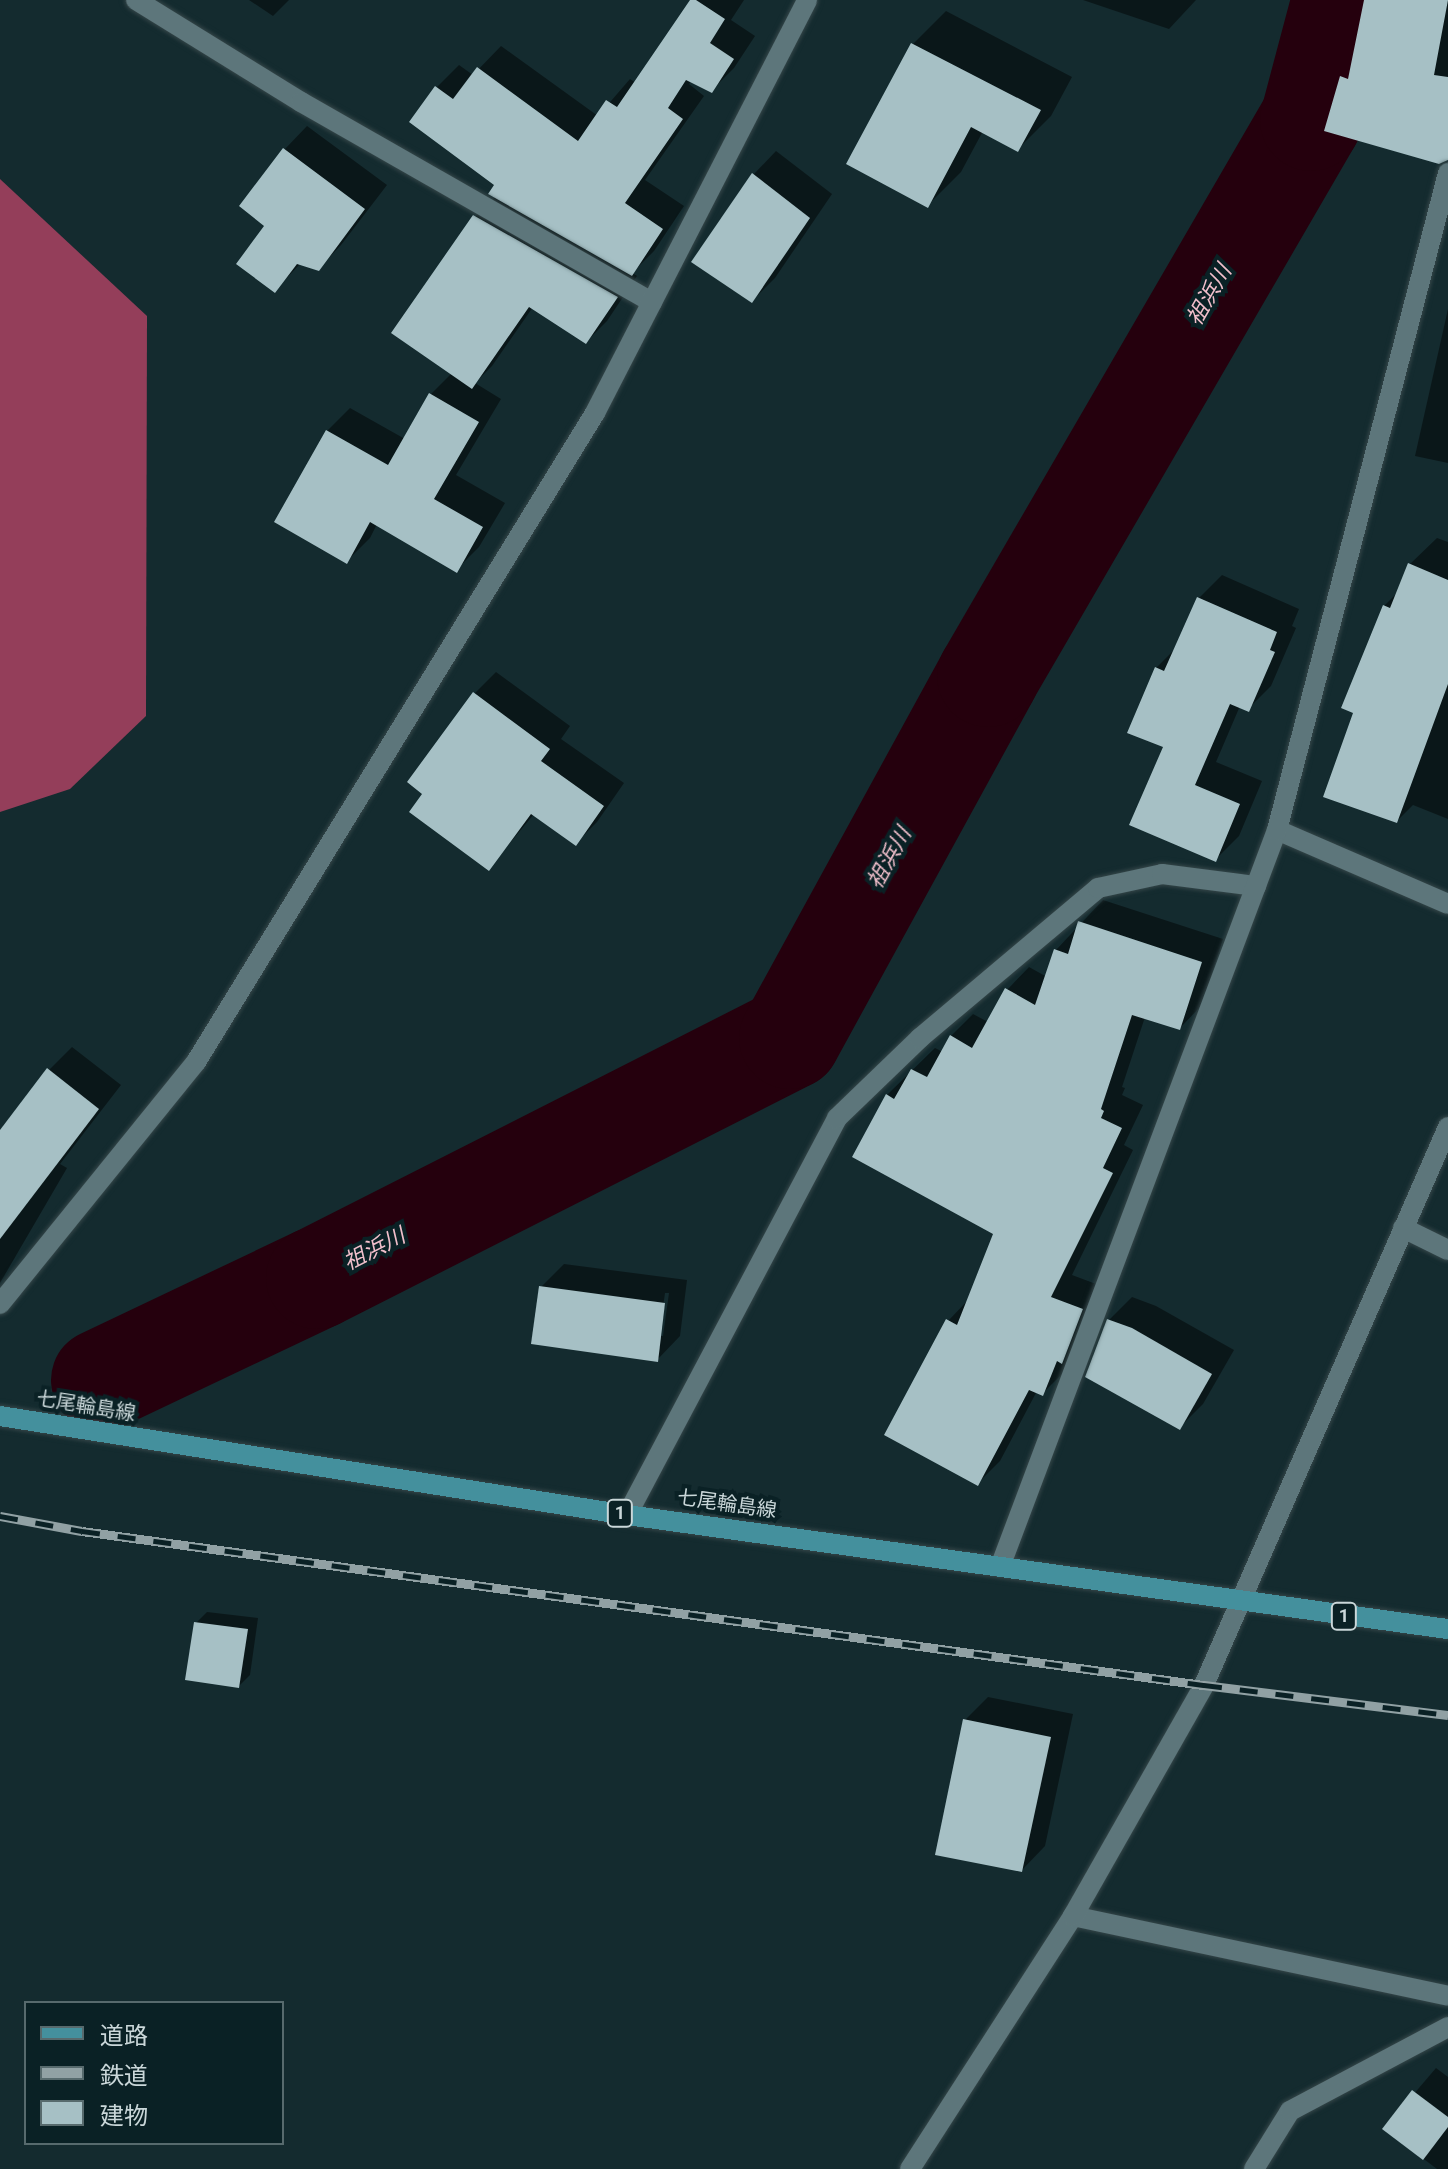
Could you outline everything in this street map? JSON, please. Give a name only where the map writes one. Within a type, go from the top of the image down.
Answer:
[{"type":"main road","name":"七尾輪島線","points":[[0,1416],[627,1515],[1448,1629]]},
{"type":"street","points":[[136,0],[301,102],[652,302]]},
{"type":"street","points":[[0,1304],[196,1062],[595,413],[807,0]]},
{"type":"street","points":[[1000,1567],[1277,830],[1448,173]]},
{"type":"street","points":[[1277,830],[1448,904]]},
{"type":"street","points":[[627,1515],[837,1118],[920,1038],[1098,888],[1162,874],[1256,886]]},
{"type":"street","points":[[910,2169],[1073,1916],[1204,1685],[1448,1127]]},
{"type":"street","points":[[1403,1228],[1448,1250]]},
{"type":"street","points":[[1073,1916],[1448,1996]]},
{"type":"street","points":[[1254,2169],[1290,2111],[1448,2027]]},
{"type":"shaded area","points":[[0,179],[147,316],[146,716],[70,789],[0,812]]},
{"type":"building","points":[[690,0],[696,0],[725,19],[710,43],[734,59],[712,93],[686,80],[668,108],[683,119],[625,203],[663,229],[632,276],[488,194],[494,185],[409,122],[435,86],[453,99],[477,67],[578,141],[606,100],[617,107]]},
{"type":"building","points":[[1364,0],[1448,0],[1434,75],[1448,77],[1448,160],[1439,164],[1324,131],[1340,76],[1348,79]]},
{"type":"building","points":[[911,43],[1041,110],[1018,152],[971,127],[928,208],[846,164]]},
{"type":"building","points":[[283,148],[365,209],[319,271],[297,264],[275,293],[236,264],[264,226],[239,206]]},
{"type":"building","points":[[752,173],[810,218],[752,303],[691,262]]},
{"type":"building","points":[[473,215],[618,297],[586,344],[529,307],[472,389],[391,333]]},
{"type":"building","points":[[429,393],[479,422],[434,499],[483,527],[457,573],[370,522],[347,564],[274,522],[326,430],[388,465]]},
{"type":"building","points":[[1408,563],[1448,580],[1448,684],[1397,823],[1323,797],[1353,713],[1341,708],[1383,605],[1390,608]]},
{"type":"building","points":[[1197,597],[1277,632],[1270,650],[1275,652],[1249,712],[1230,704],[1195,785],[1240,804],[1216,862],[1129,825],[1163,747],[1127,733],[1155,667],[1164,671]]},
{"type":"building","points":[[473,692],[550,749],[541,761],[604,806],[576,846],[531,814],[489,871],[409,812],[422,794],[407,782]]},
{"type":"building","points":[[1078,921],[1202,962],[1180,1030],[1132,1015],[1101,1109],[1104,1111],[1101,1118],[1122,1128],[1103,1168],[1113,1173],[1051,1297],[1083,1309],[1062,1364],[1057,1361],[1043,1396],[1029,1390],[978,1486],[884,1435],[946,1319],[957,1325],[993,1234],[852,1157],[886,1094],[894,1099],[911,1069],[927,1077],[950,1035],[972,1048],[1005,988],[1035,1005],[1054,949],[1068,954]]},
{"type":"building","points":[[47,1068],[99,1109],[0,1239],[0,1130]]},
{"type":"building","points":[[539,1286],[665,1303],[658,1362],[531,1344]]},
{"type":"building","points":[[1107,1319],[1132,1328],[1212,1374],[1180,1430],[1085,1377]]},
{"type":"building","points":[[194,1622],[248,1629],[239,1688],[185,1680]]},
{"type":"building","points":[[963,1719],[1051,1737],[1022,1872],[935,1855]]},
{"type":"building","points":[[1412,2090],[1448,2117],[1448,2127],[1423,2160],[1382,2129]]},
{"type":"waterway","name":"祖浜川","points":[[102,1380],[317,1278],[790,1038],[988,676],[1311,120],[1343,0]]},
{"type":"railway","points":[[0,1516],[82,1531],[1204,1685],[1448,1715]]}]
